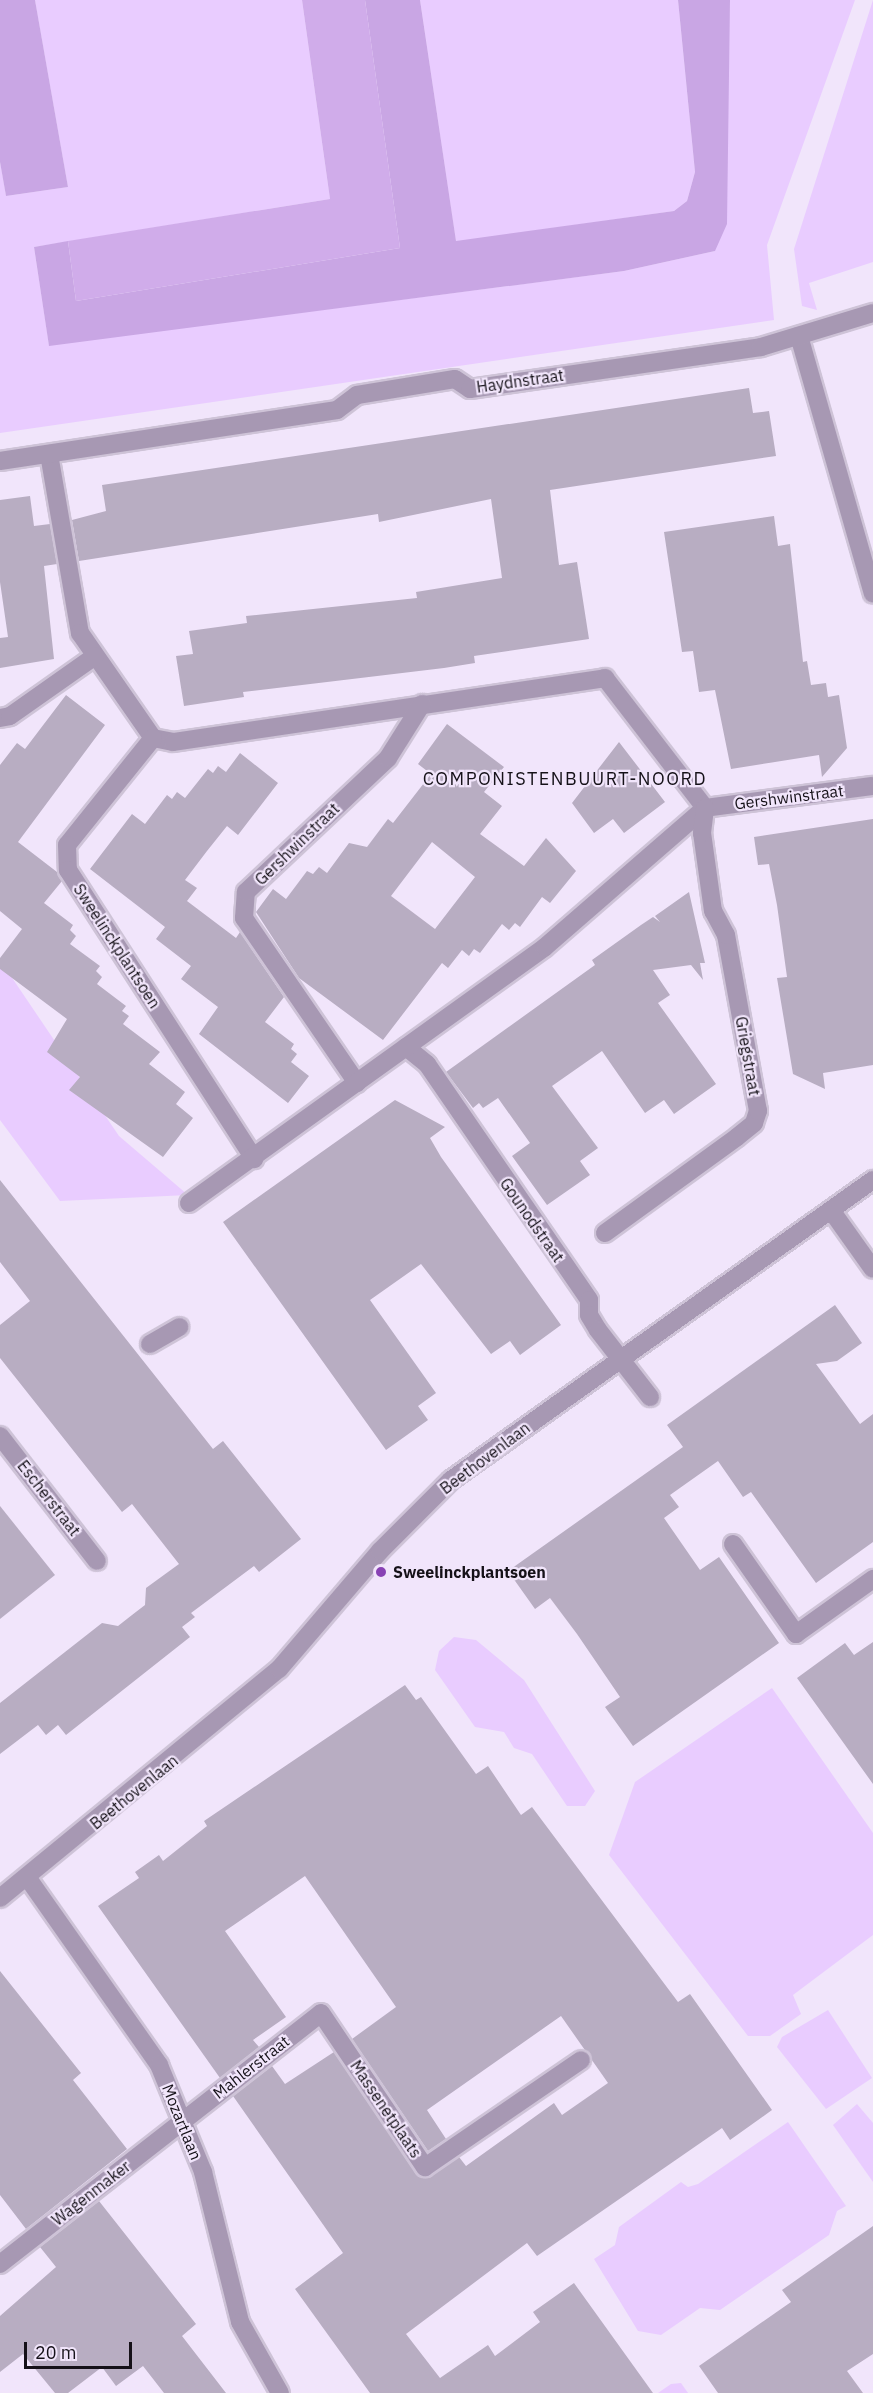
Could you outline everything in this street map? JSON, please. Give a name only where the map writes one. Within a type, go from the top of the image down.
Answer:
[{"type":"street","name":"Haydnstraat","points":[[0,461],[338,410],[357,395],[455,379],[470,389],[799,336],[873,313]]},
{"type":"street","points":[[799,336],[873,594]]},
{"type":"street","points":[[49,454],[80,633],[153,738],[173,742],[605,678],[705,808],[545,947],[254,1159],[189,1203]]},
{"type":"street","points":[[0,718],[10,716],[95,656]]},
{"type":"street","name":"Gershwinstraat","points":[[357,1083],[244,918],[246,892],[388,758],[422,704]]},
{"type":"street","name":"Sweelinckplantsoen","points":[[153,738],[67,845],[68,870],[254,1159]]},
{"type":"street","name":"Gershwinstraat","points":[[705,808],[873,786]]},
{"type":"street","name":"Griegstraat","points":[[605,1233],[737,1137],[754,1123],[758,1111],[726,935],[713,911],[702,833],[705,808]]},
{"type":"street","name":"Gounodstraat","points":[[406,1047],[428,1064],[589,1300],[589,1316],[620,1361],[650,1396]]},
{"type":"street","name":"Beethovenlaan","points":[[0,1898],[279,1669],[380,1551],[451,1480],[873,1180]]},
{"type":"street","points":[[831,1210],[873,1269]]},
{"type":"street","points":[[150,1344],[180,1327]]},
{"type":"street","name":"Escherstraat","points":[[0,1436],[98,1561]]},
{"type":"street","points":[[734,1544],[796,1634],[873,1579]]},
{"type":"street","name":"Mozartlaan","points":[[27,1878],[159,2065],[203,2172],[240,2322],[280,2393]]},
{"type":"street","name":"Mahlerstraat","points":[[182,2122],[321,2013]]},
{"type":"street","name":"Massenetplaats","points":[[321,2013],[425,2167],[580,2060]]},
{"type":"street","name":"Wagenmaker","points":[[0,2264],[182,2122]]},
{"type":"shaded area","points":[[0,0],[35,0],[68,187],[6,196],[0,162]]},
{"type":"shaded area","points":[[35,0],[302,0],[330,199],[34,247],[49,345],[624,271],[715,251],[730,0],[855,0],[767,245],[774,320],[0,433],[0,162],[6,196],[68,187]]},
{"type":"shaded area","points":[[302,0],[365,0],[400,248],[76,301],[68,241],[330,199]]},
{"type":"shaded area","points":[[365,0],[420,0],[456,241],[674,211],[687,201],[695,172],[678,0],[730,0],[727,224],[715,251],[624,271],[49,346],[34,247],[68,241],[76,301],[400,248]]},
{"type":"shaded area","points":[[420,0],[678,0],[695,172],[687,201],[674,211],[456,242]]},
{"type":"shaded area","points":[[873,0],[873,262],[809,283],[817,310],[802,306],[794,249]]},
{"type":"shaded area","points":[[0,960],[119,1136],[188,1195],[60,1201],[0,1120]]},
{"type":"shaded area","points":[[454,1637],[476,1640],[524,1680],[595,1791],[585,1806],[567,1806],[532,1754],[514,1748],[504,1732],[475,1727],[435,1670],[439,1651]]},
{"type":"shaded area","points":[[772,1688],[873,1833],[873,1935],[793,1995],[801,2014],[770,2036],[748,2036],[609,1855],[635,1782]]},
{"type":"shaded area","points":[[828,2010],[872,2078],[826,2109],[777,2047],[782,2037]]},
{"type":"shaded area","points":[[857,2104],[873,2123],[873,2182],[833,2125]]},
{"type":"shaded area","points":[[788,2122],[846,2206],[837,2211],[829,2235],[720,2310],[700,2308],[661,2335],[638,2331],[594,2259],[615,2245],[619,2227],[681,2182],[688,2187],[698,2184]]},
{"type":"shaded area","points":[[681,2383],[688,2393],[658,2393],[671,2384]]},
{"type":"building","points":[[749,388],[753,413],[769,411],[776,456],[550,490],[559,565],[577,562],[589,639],[474,656],[475,663],[243,692],[244,697],[184,706],[176,656],[193,654],[189,631],[247,623],[246,616],[417,598],[416,592],[502,578],[491,499],[379,522],[378,514],[79,561],[72,520],[106,511],[102,485]]},
{"type":"building","points":[[30,496],[34,526],[50,524],[57,564],[44,566],[54,659],[0,668],[0,638],[8,637],[0,582],[0,500]]},
{"type":"building","points":[[774,516],[778,546],[790,544],[803,662],[807,661],[811,685],[826,683],[828,697],[839,695],[847,748],[822,777],[819,755],[731,769],[715,690],[699,692],[693,651],[682,652],[664,532]]},
{"type":"building","points":[[66,695],[105,725],[18,842],[57,872],[62,881],[44,903],[73,925],[70,930],[76,936],[70,944],[100,966],[96,971],[102,977],[97,984],[126,1006],[122,1011],[129,1016],[123,1024],[160,1052],[149,1064],[185,1092],[176,1104],[193,1118],[163,1157],[69,1090],[80,1077],[47,1052],[67,1019],[0,969],[0,958],[22,929],[0,911],[0,765],[17,743],[25,749]]},
{"type":"building","points":[[447,724],[504,767],[484,792],[502,806],[480,834],[524,866],[546,838],[576,871],[550,903],[542,897],[520,927],[515,923],[509,930],[502,924],[480,953],[474,949],[469,956],[462,950],[448,968],[442,963],[383,1040],[299,978],[256,912],[273,889],[286,899],[307,871],[313,874],[319,867],[327,873],[349,843],[367,847],[388,819],[393,823],[431,774],[418,764]],"holes":[[[432,842],[475,877],[435,929],[391,896]]]},
{"type":"building","points":[[619,742],[665,802],[624,833],[613,819],[594,833],[572,803]]},
{"type":"building","points":[[240,753],[278,783],[238,835],[227,826],[207,851],[185,880],[197,888],[187,901],[236,938],[240,932],[284,997],[265,1022],[294,1044],[291,1049],[297,1054],[291,1062],[309,1076],[288,1103],[199,1034],[218,1007],[181,979],[191,966],[156,939],[165,927],[90,869],[132,814],[145,824],[167,795],[172,799],[177,792],[185,798],[208,769],[213,773],[218,766],[226,772]]},
{"type":"building","points":[[873,819],[873,1065],[823,1073],[825,1089],[793,1074],[777,978],[787,977],[777,905],[769,864],[758,865],[754,837]]},
{"type":"building","points":[[689,892],[705,963],[700,963],[703,980],[691,965],[653,970],[670,995],[658,1003],[716,1084],[674,1114],[664,1100],[645,1113],[602,1051],[552,1086],[598,1148],[580,1161],[590,1175],[547,1205],[512,1156],[530,1143],[498,1098],[483,1108],[479,1103],[473,1108],[446,1072],[595,965],[592,960],[641,925],[653,917],[660,922],[655,916]]},
{"type":"building","points":[[395,1100],[445,1127],[430,1138],[441,1157],[561,1325],[520,1355],[510,1341],[491,1354],[421,1264],[370,1300],[436,1393],[418,1406],[428,1420],[386,1450],[223,1222]]},
{"type":"building","points":[[0,1180],[213,1449],[223,1441],[301,1539],[259,1572],[254,1566],[191,1613],[195,1617],[182,1627],[190,1637],[66,1735],[58,1725],[46,1735],[38,1725],[0,1754],[0,1703],[102,1623],[118,1626],[145,1605],[146,1588],[179,1564],[132,1504],[122,1512],[0,1358],[0,1325],[30,1301],[0,1262]]},
{"type":"building","points":[[835,1305],[862,1343],[837,1361],[816,1364],[860,1424],[873,1414],[873,1542],[816,1583],[751,1492],[743,1497],[718,1461],[670,1495],[679,1507],[664,1518],[700,1570],[719,1557],[779,1643],[633,1746],[605,1707],[620,1697],[577,1634],[550,1598],[535,1609],[508,1571],[683,1447],[667,1425]]},
{"type":"building","points":[[0,1506],[55,1575],[0,1619]]},
{"type":"building","points":[[873,1642],[873,1784],[797,1678],[845,1643],[854,1655]]},
{"type":"building","points":[[405,1685],[416,1700],[421,1697],[476,1774],[488,1766],[521,1815],[532,1807],[678,2002],[690,1994],[772,2110],[730,2140],[722,2128],[537,2256],[527,2243],[406,2334],[440,2378],[488,2345],[495,2356],[540,2322],[533,2312],[574,2283],[653,2393],[370,2393],[295,2289],[343,2253],[233,2096],[272,2066],[285,2084],[334,2052],[416,2173],[426,2178],[459,2157],[466,2166],[554,2103],[562,2115],[608,2083],[561,2016],[427,2110],[446,2139],[428,2151],[352,2039],[396,2007],[305,1876],[225,1931],[286,2017],[253,2040],[259,2047],[220,2078],[98,1906],[139,1878],[135,1872],[159,1855],[163,1861],[207,1826],[204,1821]]},
{"type":"building","points":[[0,1971],[81,2073],[73,2080],[127,2149],[26,2229],[0,2195]]},
{"type":"building","points":[[99,2201],[196,2324],[182,2336],[226,2393],[164,2393],[143,2366],[116,2386],[102,2367],[68,2393],[55,2393],[23,2354],[0,2372],[0,2316],[56,2267],[40,2247]]},
{"type":"building","points":[[873,2226],[873,2354],[847,2371],[863,2393],[718,2393],[699,2366],[791,2302],[782,2290]]},
{"type":"place","name":"Sweelinckplantsoen","points":[[381,1572]]},
{"type":"district","name":"COMPONISTENBUURT-NOORD","points":[[565,779]]}]
